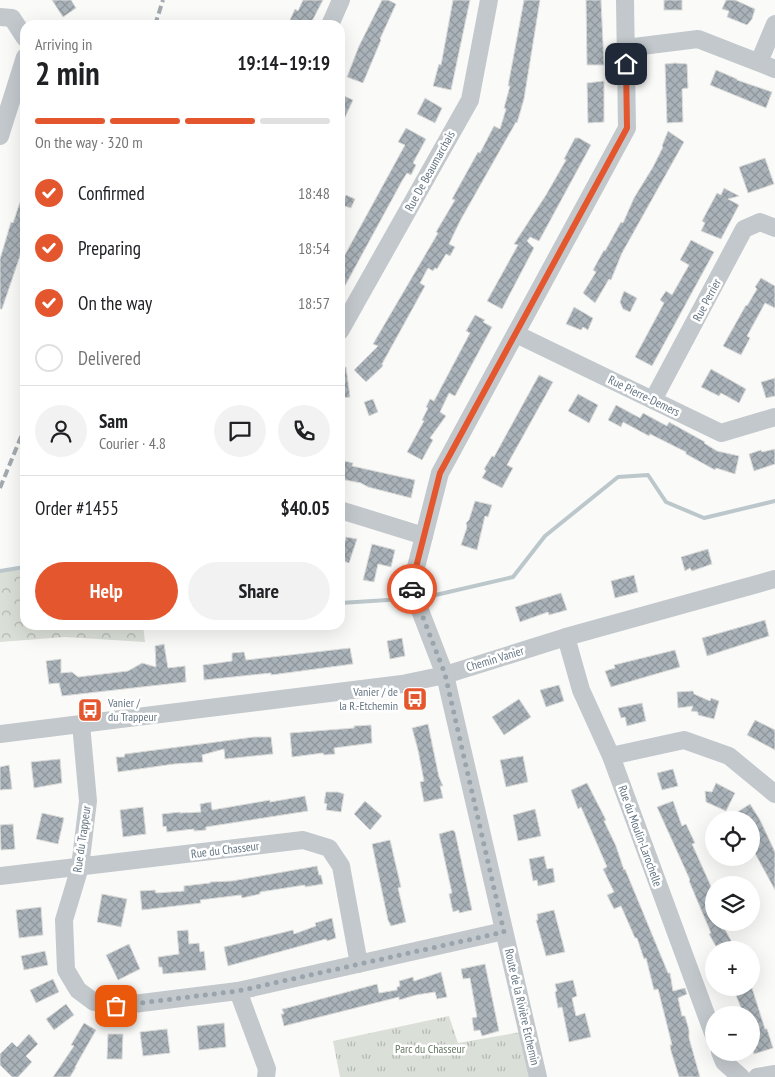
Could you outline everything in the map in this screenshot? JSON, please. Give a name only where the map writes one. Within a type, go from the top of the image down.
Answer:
[{"type":"street","points":[[332,20],[341,0]]},
{"type":"street","name":"Rue De Beaumarchais","points":[[345,323],[470,100],[489,0]]},
{"type":"street","name":"Route de la Rivière Etchemin","points":[[538,1077],[445,674],[411,587],[440,473],[627,128],[625,0]]},
{"type":"street","points":[[6,17],[20,32]]},
{"type":"street","points":[[758,62],[775,24]]},
{"type":"street","points":[[626,48],[698,39],[775,69]]},
{"type":"street","points":[[0,136],[20,73]]},
{"type":"street","name":"Rue Perrier","points":[[653,400],[744,229],[760,222],[775,228]]},
{"type":"street","name":"Rue Pierre-Demers","points":[[516,334],[721,434],[775,417]]},
{"type":"street","points":[[345,512],[424,536]]},
{"type":"street","name":"Chemin Vanier","points":[[0,734],[402,684],[445,674],[566,637],[775,579]]},
{"type":"street","name":"Rue du Moulin-Larochelle","points":[[566,637],[581,690],[611,756],[705,1012]]},
{"type":"street","name":"Rue du Trappeur","points":[[81,724],[88,801],[80,868],[64,920],[66,970],[78,990],[94,1002],[116,1006],[238,991],[504,932]]},
{"type":"street","points":[[611,756],[684,740],[729,756],[775,794]]},
{"type":"street","name":"Rue du Chasseur","points":[[0,876],[80,868],[302,840],[329,848],[341,866],[359,964]]},
{"type":"street","points":[[238,991],[266,1069],[266,1077]]},
{"type":"street","points":[[724,1061],[741,1077]]},
{"type":"street","points":[[757,1077],[775,1074]]},
{"type":"green space","points":[[20,568],[20,630],[144,630],[145,642],[65,637],[0,642],[0,571]]},
{"type":"green space","name":"Parc du Chasseur","points":[[449,1016],[458,1043],[527,1031],[538,1077],[340,1077],[333,1041]]},
{"type":"building","points":[[52,0],[71,0],[76,8],[63,17]]},
{"type":"building","points":[[303,0],[323,0],[313,20],[290,20],[295,9],[298,11]]},
{"type":"building","points":[[382,0],[388,0],[396,4],[363,83],[347,77],[359,46]]},
{"type":"building","points":[[453,0],[470,0],[451,90],[433,86],[439,64],[441,65]]},
{"type":"building","points":[[524,0],[540,0],[524,99],[517,123],[460,221],[449,244],[455,247],[450,256],[446,254],[437,269],[435,268],[433,271],[428,268],[420,283],[425,286],[382,364],[383,366],[366,382],[354,370],[378,346],[373,344],[438,233],[436,232],[455,200],[452,199],[478,152],[480,153],[494,126],[500,129],[506,109],[504,108],[510,86],[508,86]]},
{"type":"building","points":[[586,0],[601,0],[604,65],[587,65]]},
{"type":"building","points":[[664,0],[682,0],[682,10],[664,10]]},
{"type":"building","points":[[726,0],[735,0],[755,9],[752,19],[747,25],[727,17],[729,11],[722,9]]},
{"type":"building","points":[[665,64],[687,64],[688,88],[682,89],[683,122],[667,123]]},
{"type":"building","points":[[716,70],[737,80],[772,92],[766,108],[710,85]]},
{"type":"building","points":[[604,81],[604,122],[588,123],[587,83]]},
{"type":"building","points":[[345,96],[353,100],[345,117]]},
{"type":"building","points":[[425,98],[442,108],[435,123],[417,114]]},
{"type":"building","points":[[406,128],[426,139],[413,163],[416,165],[411,175],[407,173],[402,181],[345,286],[345,255],[405,145],[398,142]]},
{"type":"building","points":[[668,131],[684,142],[622,253],[611,280],[609,279],[595,303],[583,293],[596,272],[593,270],[604,250],[621,222],[623,223],[634,198],[653,167],[663,147]]},
{"type":"building","points":[[575,138],[579,138],[591,145],[539,241],[530,237],[527,241],[534,248],[502,309],[487,301],[518,245],[514,244],[546,195],[566,160],[564,159]]},
{"type":"building","points":[[765,158],[774,184],[748,193],[739,167]]},
{"type":"building","points":[[724,188],[739,196],[728,199],[739,205],[721,239],[701,231],[705,223],[702,221],[717,193],[721,195]]},
{"type":"building","points":[[346,195],[355,199],[351,208],[345,206]]},
{"type":"building","points":[[20,202],[20,256],[2,309],[0,309],[0,259],[11,222],[13,223]]},
{"type":"building","points":[[691,240],[714,252],[652,366],[635,357],[664,303],[660,300],[666,291],[672,295],[689,265],[680,260]]},
{"type":"building","points":[[761,278],[775,286],[775,308],[765,303],[747,336],[750,338],[741,355],[723,346],[757,289],[755,287]]},
{"type":"building","points":[[624,291],[637,298],[630,312],[623,309],[620,302]]},
{"type":"building","points":[[574,307],[593,318],[588,330],[583,327],[581,330],[566,324]]},
{"type":"building","points":[[475,315],[485,320],[483,322],[492,327],[455,396],[449,393],[440,412],[446,416],[430,438],[433,440],[422,460],[407,452],[424,421],[422,420],[430,399],[434,401],[470,333],[466,331]]},
{"type":"building","points":[[345,367],[350,397],[345,398]]},
{"type":"building","points":[[711,369],[746,389],[739,403],[721,393],[719,396],[701,387]]},
{"type":"building","points":[[539,375],[553,382],[507,465],[513,468],[502,488],[482,478],[486,471],[484,469],[492,456],[494,457]]},
{"type":"building","points":[[775,378],[775,396],[766,398],[761,382]]},
{"type":"building","points":[[578,394],[598,405],[589,423],[568,411]]},
{"type":"building","points":[[373,399],[378,412],[369,416],[364,402]]},
{"type":"building","points":[[616,405],[640,418],[643,413],[667,426],[669,422],[717,451],[739,456],[735,474],[716,468],[715,470],[686,454],[686,452],[650,434],[649,436],[623,422],[621,427],[608,420]]},
{"type":"building","points":[[775,449],[775,464],[754,471],[749,454],[761,450],[762,452]]},
{"type":"building","points":[[345,461],[353,463],[352,466],[415,480],[411,498],[368,487],[361,483],[345,480]]},
{"type":"building","points":[[475,501],[492,505],[488,517],[485,516],[477,550],[461,545],[467,527],[466,523],[469,520]]},
{"type":"building","points":[[346,537],[357,539],[349,563],[345,562]]},
{"type":"building","points":[[372,544],[395,550],[391,567],[378,564],[374,582],[363,580]]},
{"type":"building","points":[[708,549],[712,564],[692,571],[690,568],[685,571],[681,557]]},
{"type":"building","points":[[634,575],[638,592],[615,598],[611,581]]},
{"type":"building","points":[[561,593],[567,610],[549,615],[548,612],[520,622],[515,607]]},
{"type":"building","points":[[765,620],[769,636],[707,656],[702,638]]},
{"type":"building","points":[[402,638],[405,656],[390,659],[387,641]]},
{"type":"building","points":[[164,644],[168,668],[185,666],[186,682],[62,696],[59,683],[49,684],[46,661],[61,659],[61,673],[72,672],[78,677],[128,671],[142,663],[156,667],[155,646]]},
{"type":"building","points":[[350,648],[353,664],[271,675],[271,673],[204,680],[203,665],[232,661],[232,653],[244,652],[246,660]]},
{"type":"building","points":[[675,650],[680,667],[611,687],[605,671],[615,668],[614,665]]},
{"type":"building","points":[[559,685],[564,701],[546,707],[540,690]]},
{"type":"building","points":[[693,691],[694,694],[710,701],[711,698],[719,701],[714,719],[691,711],[693,706],[678,708],[677,692]]},
{"type":"building","points":[[519,699],[531,717],[504,735],[492,717]]},
{"type":"building","points":[[642,703],[646,721],[627,726],[625,717],[621,718],[618,708]]},
{"type":"building","points":[[755,720],[775,730],[775,750],[747,735]]},
{"type":"building","points":[[428,724],[439,777],[443,786],[440,786],[443,798],[424,802],[420,782],[424,781],[412,728]]},
{"type":"building","points":[[371,725],[372,743],[334,748],[335,754],[324,755],[323,753],[292,757],[290,733]]},
{"type":"building","points":[[254,737],[271,737],[273,754],[225,759],[224,749],[202,755],[203,762],[118,772],[116,757],[124,757],[125,754]]},
{"type":"building","points":[[523,756],[528,782],[506,787],[500,760]]},
{"type":"building","points":[[60,759],[62,783],[34,788],[31,762]]},
{"type":"building","points":[[9,765],[12,789],[0,790],[0,767]]},
{"type":"building","points":[[673,769],[678,786],[662,790],[657,773]]},
{"type":"building","points":[[587,783],[606,820],[604,821],[616,846],[624,870],[668,973],[670,973],[673,991],[685,988],[687,994],[678,998],[682,1016],[685,1016],[689,1030],[689,1038],[700,1077],[679,1077],[671,1051],[670,1045],[672,1045],[658,989],[654,990],[646,958],[644,959],[637,938],[635,938],[621,906],[614,909],[607,895],[614,892],[603,869],[607,867],[581,807],[578,809],[571,790]]},
{"type":"building","points":[[716,783],[735,793],[726,811],[706,802],[705,791],[712,792]]},
{"type":"building","points":[[326,792],[344,794],[341,812],[326,810],[327,804],[324,803]]},
{"type":"building","points":[[305,796],[308,811],[206,827],[206,830],[194,831],[194,829],[167,832],[166,826],[163,827],[162,814],[201,812],[200,804],[211,802],[212,810]]},
{"type":"building","points":[[365,801],[382,816],[370,830],[354,814]]},
{"type":"building","points":[[673,801],[682,826],[686,824],[695,843],[692,844],[706,876],[705,919],[690,880],[657,807]]},
{"type":"building","points":[[750,804],[754,811],[739,811]]},
{"type":"building","points":[[143,807],[146,834],[123,837],[120,810]]},
{"type":"building","points":[[535,809],[541,836],[518,841],[513,815]]},
{"type":"building","points":[[42,813],[64,818],[58,844],[36,839]]},
{"type":"building","points":[[760,820],[775,852],[775,890],[760,862]]},
{"type":"building","points":[[13,824],[15,849],[1,850],[0,825]]},
{"type":"building","points":[[453,830],[472,910],[459,913],[459,910],[453,912],[449,894],[452,893],[439,834]]},
{"type":"building","points":[[390,840],[401,887],[398,888],[406,922],[391,926],[388,920],[372,844]]},
{"type":"building","points":[[544,856],[547,869],[553,868],[555,882],[538,886],[537,880],[533,881],[529,859]]},
{"type":"building","points":[[317,866],[323,884],[260,892],[260,894],[242,898],[241,895],[200,900],[201,903],[142,910],[140,891],[155,890],[156,893],[184,891],[184,886],[232,881]]},
{"type":"building","points":[[102,894],[127,899],[121,927],[97,922]]},
{"type":"building","points":[[41,907],[43,935],[19,938],[16,910]]},
{"type":"building","points":[[554,910],[565,952],[546,956],[536,920],[538,920],[537,914]]},
{"type":"building","points":[[332,918],[336,938],[327,941],[326,939],[228,966],[224,947],[293,930],[294,934],[316,926],[315,923]]},
{"type":"building","points":[[188,930],[189,944],[199,943],[200,952],[204,951],[206,970],[163,974],[162,967],[159,967],[158,957],[179,954],[177,931]]},
{"type":"building","points":[[710,931],[726,931],[731,941],[713,941],[709,934],[711,933]]},
{"type":"building","points":[[129,944],[140,969],[118,980],[106,955]]},
{"type":"building","points":[[45,951],[48,965],[24,970],[21,956]]},
{"type":"building","points":[[485,964],[499,1031],[482,1036],[480,1030],[474,1031],[472,1018],[477,1017],[470,978],[463,979],[461,969]]},
{"type":"building","points":[[441,972],[447,997],[437,999],[435,992],[399,1000],[399,997],[284,1026],[281,1014],[284,1014],[282,1009],[377,984],[379,993],[397,990],[397,987],[400,986],[399,981],[413,977],[414,981]]},
{"type":"building","points":[[53,979],[59,992],[36,1003],[30,990]]},
{"type":"building","points":[[573,980],[577,996],[572,998],[576,1016],[585,1013],[591,1037],[569,1042],[562,1007],[558,1008],[555,984]]},
{"type":"building","points":[[736,996],[755,996],[758,1006],[740,1006]]},
{"type":"building","points":[[66,1004],[74,1015],[54,1030],[46,1019]]},
{"type":"building","points":[[760,1013],[765,1029],[767,1029],[773,1048],[760,1052]]},
{"type":"building","points":[[84,1023],[96,1030],[76,1067],[70,1077],[53,1077],[74,1046],[71,1045]]},
{"type":"building","points":[[224,1023],[226,1047],[199,1050],[197,1026]]},
{"type":"building","points":[[167,1029],[170,1053],[143,1056],[140,1032]]},
{"type":"building","points":[[29,1034],[38,1044],[26,1056],[32,1062],[18,1077],[12,1077],[0,1065],[0,1054],[12,1042],[17,1047]]},
{"type":"building","points":[[108,1034],[123,1034],[122,1059],[107,1059]]},
{"type":"waterway","points":[[427,597],[513,577],[545,536],[618,477],[648,475],[666,502],[704,518],[775,501]]},
{"type":"waterway","points":[[0,571],[20,568]]},
{"type":"waterway","points":[[345,603],[404,599]]},
{"type":"railway","points":[[157,20],[163,0]]},
{"type":"railway","points":[[0,488],[20,439]]},
{"type":"way so far","points":[[116,1006],[238,991],[504,932],[445,674],[412,589]]},
{"type":"place","name":"Vanier / de la R.-Etchemin","points":[[415,699]]},
{"type":"place","name":"Vanier / du Trappeur","points":[[90,710]]},
{"type":"route","points":[[412,589],[440,473],[627,128],[626,64]]}]
